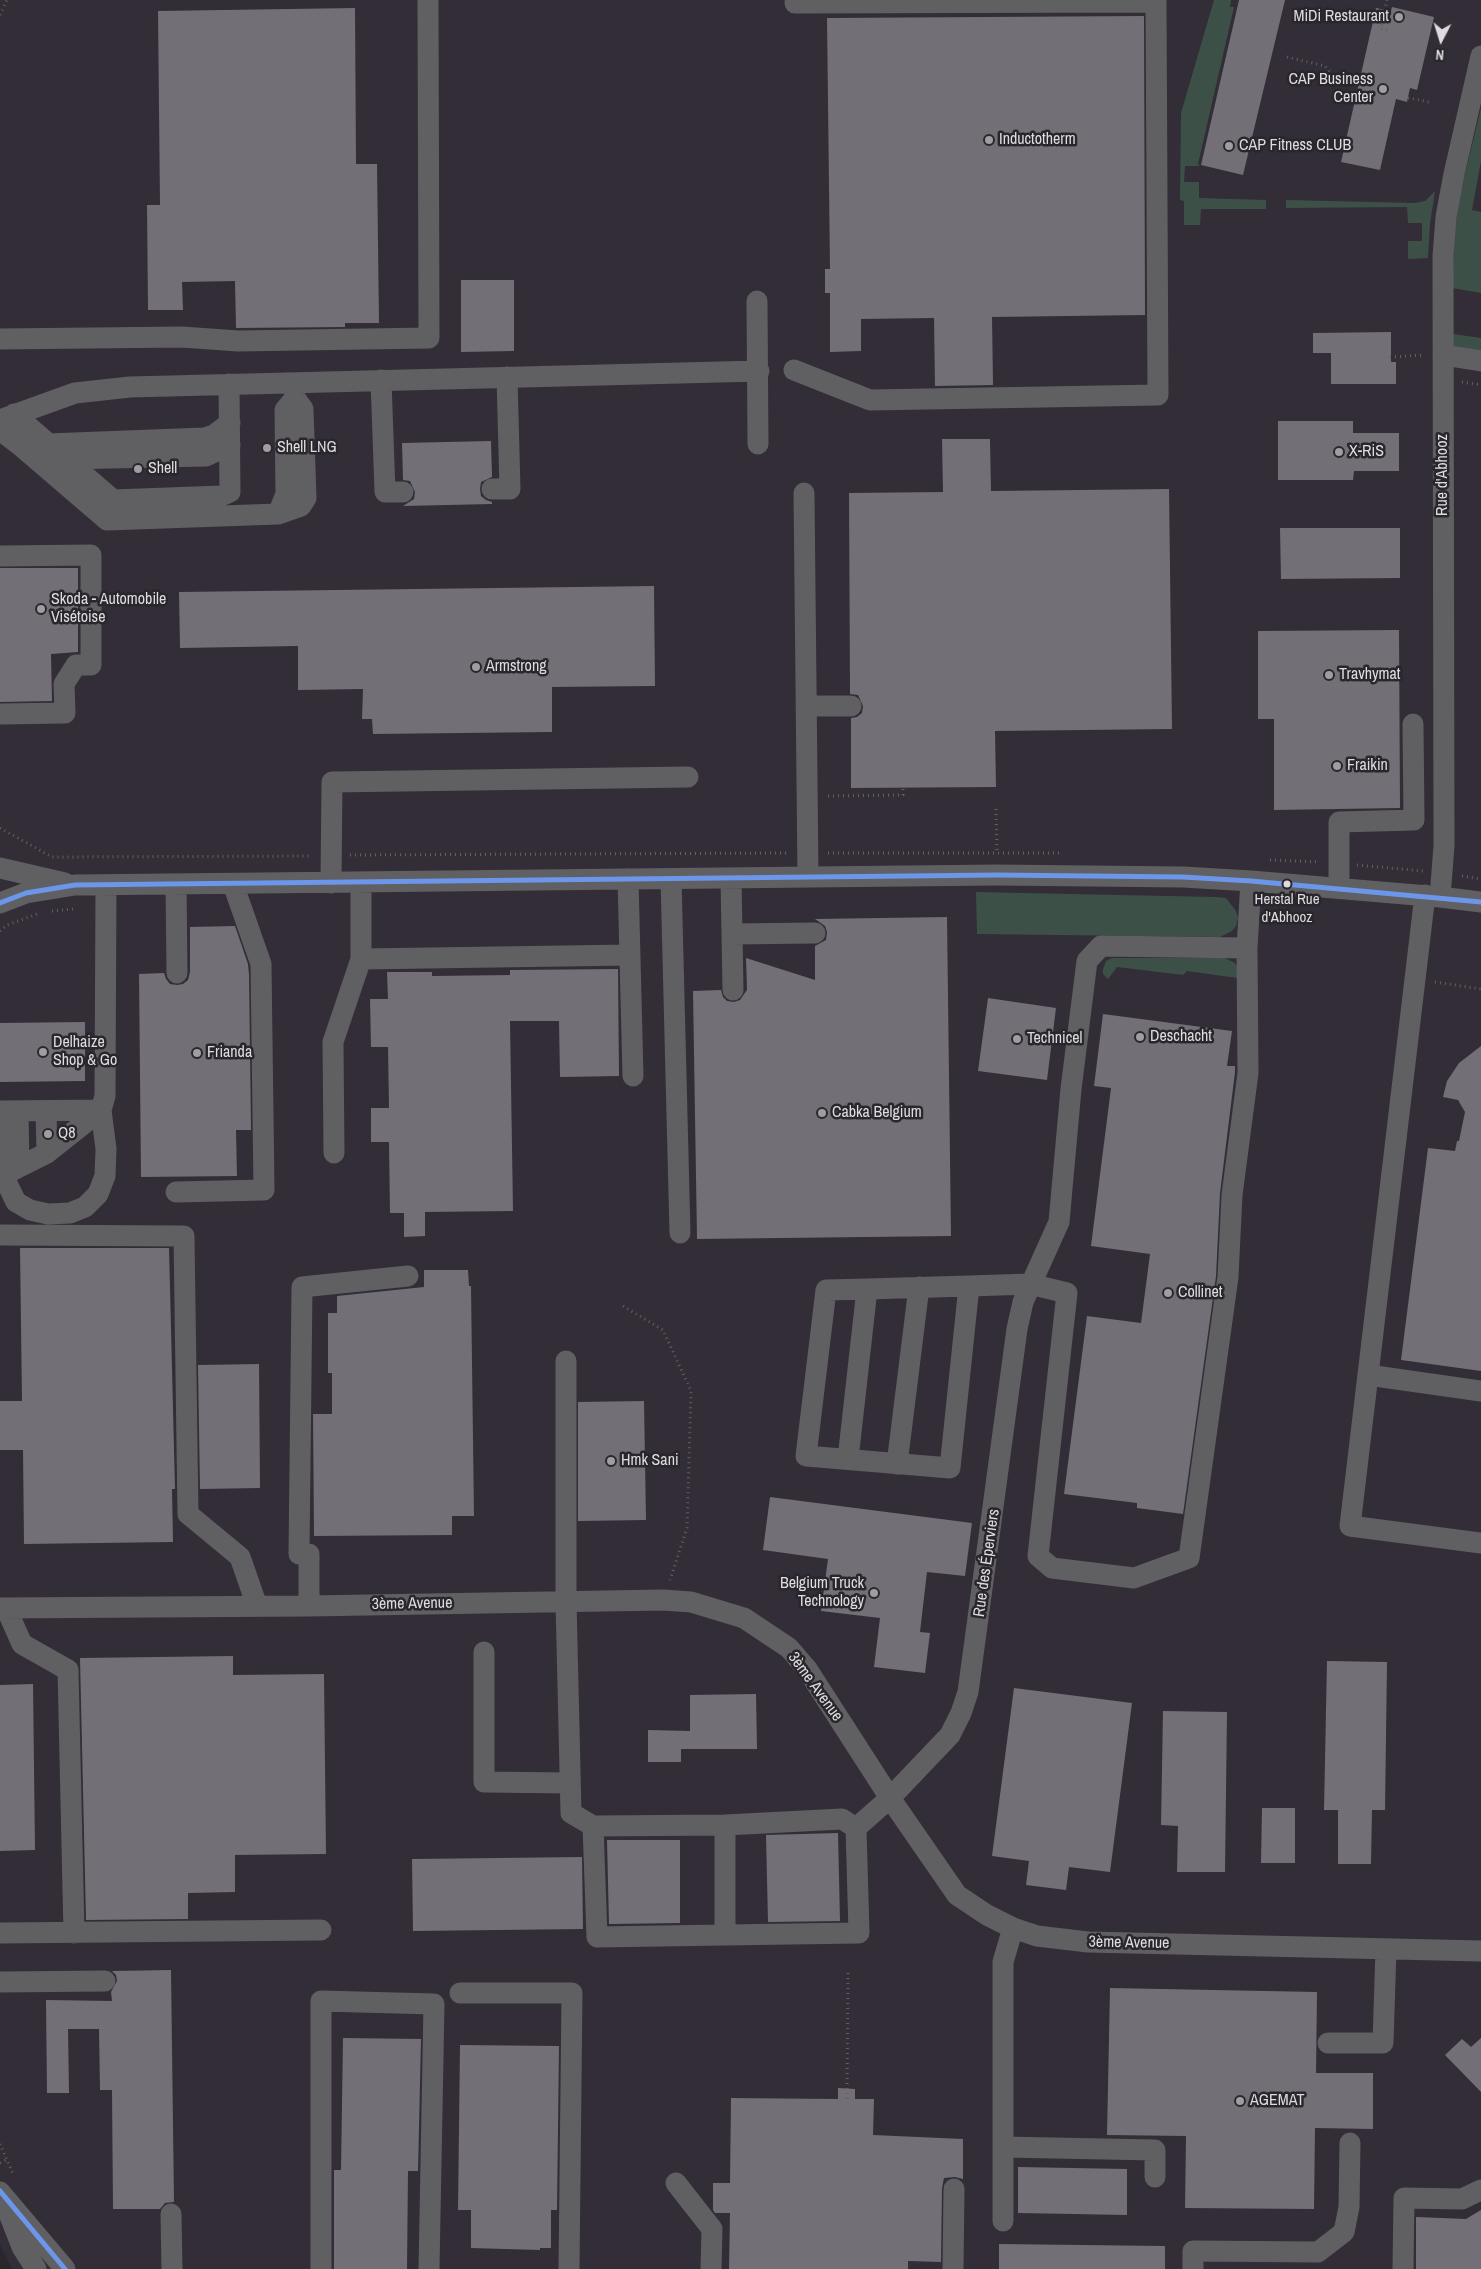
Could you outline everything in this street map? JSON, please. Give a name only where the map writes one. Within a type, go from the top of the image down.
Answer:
[{"type":"street","points":[[0,339],[182,337],[238,341],[429,338],[428,0]]},
{"type":"street","points":[[794,370],[870,400],[1158,395],[1156,2],[795,3]]},
{"type":"street","name":"Rue d'Abhooz","points":[[1481,56],[1454,174],[1446,217],[1443,256],[1444,846],[1414,980],[1350,1526],[1481,1543]]},
{"type":"street","points":[[757,301],[759,371],[758,444]]},
{"type":"street","points":[[1443,355],[1481,362]]},
{"type":"street","points":[[7,417],[75,393],[130,387],[229,384],[294,390],[380,380],[759,371]]},
{"type":"street","points":[[492,488],[510,489],[507,377]]},
{"type":"street","points":[[380,380],[385,492],[403,492]]},
{"type":"street","points":[[7,417],[48,444],[112,500],[221,496],[230,492],[229,384]]},
{"type":"street","points":[[0,430],[107,520],[278,514],[286,494],[285,410],[294,390]]},
{"type":"street","points":[[48,444],[204,438],[214,435],[230,423]]},
{"type":"street","points":[[65,459],[206,456],[230,460]]},
{"type":"street","points":[[82,473],[206,470],[230,460]]},
{"type":"street","points":[[804,493],[808,877]]},
{"type":"street","points":[[0,556],[90,555],[91,655],[91,665],[76,665],[64,684],[65,713],[0,714]]},
{"type":"street","points":[[806,706],[850,706]]},
{"type":"street","points":[[1339,888],[1340,822],[1414,820],[1413,724]]},
{"type":"street","points":[[331,883],[332,782],[688,777]]},
{"type":"street","points":[[0,868],[75,885]]},
{"type":"street","points":[[0,903],[26,893],[75,885],[997,875],[1183,877],[1339,888],[1481,902]]},
{"type":"street","points":[[731,878],[733,990]]},
{"type":"street","points":[[628,879],[633,1076]]},
{"type":"street","points":[[671,879],[680,1233]]},
{"type":"street","points":[[969,1286],[950,1468],[806,1456],[826,1290],[969,1286],[1026,1293],[1067,1293],[1038,1556],[1052,1568],[1134,1578],[1189,1558],[1228,1277],[1232,1195],[1248,1073],[1246,1005],[1251,881]]},
{"type":"street","points":[[334,1153],[333,1042],[360,959],[361,883]]},
{"type":"street","points":[[176,884],[177,973]]},
{"type":"street","points":[[176,1192],[264,1190],[261,964],[233,884]]},
{"type":"street","points":[[101,1110],[6,1111],[7,1173],[16,1202],[30,1210],[48,1214],[70,1213],[86,1207],[98,1194],[105,1176],[106,1148],[101,1110],[105,1096],[106,885]]},
{"type":"street","points":[[732,934],[815,933]]},
{"type":"street","name":"Rue des Éperviers","points":[[856,1828],[890,1798],[950,1735],[961,1713],[968,1692],[1017,1328],[1026,1293],[1059,1222],[1071,1089],[1087,961],[1101,946],[1247,948]]},
{"type":"street","points":[[360,959],[630,955]]},
{"type":"street","points":[[7,1173],[47,1153],[101,1110]]},
{"type":"street","points":[[46,1111],[47,1153]]},
{"type":"street","points":[[0,1235],[184,1236],[188,1514],[240,1557],[257,1606]]},
{"type":"street","points":[[309,1606],[310,1554],[299,1554],[302,1287],[408,1276]]},
{"type":"street","points":[[897,1464],[919,1287]]},
{"type":"street","points":[[848,1459],[867,1289]]},
{"type":"street","points":[[566,1361],[566,1601],[571,1813],[593,1826],[725,1825],[842,1819],[856,1828],[859,1933],[597,1937],[593,1826]]},
{"type":"street","points":[[1368,1375],[1481,1391]]},
{"type":"street","name":"3ème Avenue","points":[[3,1608],[309,1606],[663,1600],[691,1602],[744,1618],[789,1648],[807,1669],[890,1798],[958,1895],[987,1915],[1013,1928],[1037,1936],[1088,1942],[1481,1951]]},
{"type":"street","points":[[3,1608],[22,1644],[68,1670],[74,1932]]},
{"type":"street","points":[[484,1652],[484,1782],[570,1783]]},
{"type":"street","points":[[725,1825],[725,1935]]},
{"type":"street","points":[[1002,2221],[1003,1962],[1013,1928]]},
{"type":"street","points":[[0,1933],[321,1930]]},
{"type":"street","points":[[1328,2043],[1383,2043],[1386,1949]]},
{"type":"street","points":[[0,1982],[104,1981]]},
{"type":"street","points":[[460,1993],[572,1993],[569,2269]]},
{"type":"street","points":[[321,2269],[322,2001],[434,2004],[429,2269]]},
{"type":"street","points":[[1193,2269],[1193,2252],[1318,2252],[1344,2232],[1349,2207],[1350,2143]]},
{"type":"street","points":[[1003,2147],[1154,2150],[1155,2177]]},
{"type":"street","points":[[676,2182],[712,2229],[711,2269]]},
{"type":"street","points":[[953,2269],[954,2189]]},
{"type":"street","points":[[1403,2269],[1404,2198],[1462,2199],[1481,2190]]},
{"type":"street","points":[[0,2191],[22,2247],[36,2269]]},
{"type":"street","points":[[0,2191],[65,2269]]},
{"type":"street","points":[[171,2214],[172,2269]]},
{"type":"path","points":[[0,15],[7,0]]},
{"type":"path","points":[[1387,0],[1381,29],[1387,30]]},
{"type":"path","points":[[1287,57],[1325,66],[1332,74],[1366,82]]},
{"type":"path","points":[[1408,98],[1429,102]]},
{"type":"path","points":[[1390,357],[1443,355]]},
{"type":"path","points":[[807,796],[903,795],[903,788]]},
{"type":"path","points":[[996,809],[997,875]]},
{"type":"path","points":[[1414,980],[1481,989]]},
{"type":"path","points":[[623,1306],[663,1330],[691,1391],[687,1528],[663,1600]]},
{"type":"path","points":[[847,2099],[848,1972]]},
{"type":"path","points":[[0,2163],[6,2160]]},
{"type":"shaded area","points":[[0,0],[1481,0],[1481,2269],[12,2269],[0,2245]]},
{"type":"green space","points":[[1214,0],[1231,0],[1230,7],[1234,7],[1198,164],[1200,166],[1185,166],[1184,182],[1199,182],[1199,198],[1266,200],[1266,209],[1201,209],[1200,225],[1184,225],[1184,201],[1180,200],[1181,113]]},
{"type":"green space","points":[[1481,108],[1481,161],[1472,210],[1481,212],[1481,293],[1452,288],[1455,227],[1460,195]]},
{"type":"green space","points":[[1435,191],[1430,224],[1428,258],[1408,259],[1408,241],[1422,241],[1422,223],[1408,223],[1407,207],[1286,208],[1286,200],[1415,203],[1425,201]]},
{"type":"green space","points":[[1453,334],[1481,338],[1481,352],[1453,347]]},
{"type":"green space","points":[[976,892],[1216,897],[1226,898],[1236,911],[1238,918],[1236,926],[1232,931],[1220,937],[977,934]]},
{"type":"green space","points":[[1112,958],[1225,958],[1235,963],[1237,978],[1187,971],[1183,975],[1117,967],[1108,979],[1103,974],[1103,969],[1106,961]]},
{"type":"building","points":[[1239,0],[1285,0],[1243,175],[1201,165]]},
{"type":"building","name":"CAP Business Center","points":[[1392,7],[1434,17],[1417,90],[1410,88],[1407,102],[1396,99],[1380,170],[1341,162],[1376,8],[1391,11]]},
{"type":"building","points":[[355,8],[356,164],[377,164],[379,323],[345,323],[345,327],[236,328],[235,281],[182,282],[183,310],[148,310],[147,205],[160,205],[158,11]]},
{"type":"building","name":"Inductotherm","points":[[1144,16],[1145,315],[992,317],[993,385],[935,386],[934,318],[861,319],[861,351],[830,352],[830,293],[825,293],[825,269],[830,269],[827,18]]},
{"type":"building","points":[[461,280],[514,280],[514,351],[461,352]]},
{"type":"building","points":[[1391,332],[1391,362],[1396,362],[1396,384],[1331,384],[1331,353],[1313,353],[1313,333]]},
{"type":"building","name":"X-RiS","points":[[1278,421],[1353,421],[1353,433],[1399,433],[1399,471],[1354,471],[1353,480],[1278,480]]},
{"type":"building","points":[[942,439],[990,439],[991,491],[1169,489],[1172,729],[995,731],[996,787],[851,788],[851,718],[857,717],[862,713],[863,706],[858,695],[850,694],[849,493],[943,492]]},
{"type":"building","points":[[491,441],[492,477],[481,482],[480,489],[481,496],[492,502],[492,504],[403,506],[414,499],[415,492],[410,481],[403,480],[402,443]]},
{"type":"building","points":[[1280,528],[1400,528],[1400,578],[1281,579]]},
{"type":"building","name":"Skoda - Automobile Visétoise","points":[[0,568],[78,568],[78,652],[51,654],[52,701],[0,702]]},
{"type":"building","name":"Armstrong","points":[[654,586],[655,686],[552,687],[552,732],[373,734],[372,719],[362,719],[363,689],[298,690],[298,646],[180,648],[179,592]]},
{"type":"building","points":[[1399,630],[1400,808],[1274,810],[1274,719],[1258,719],[1258,631]]},
{"type":"building","name":"Cabka Belgium","points":[[947,917],[951,1236],[697,1239],[693,991],[721,990],[723,997],[727,1001],[734,1002],[740,1000],[747,990],[746,958],[815,980],[815,946],[826,940],[827,932],[825,926],[815,919]]},
{"type":"building","name":"Frianda","points":[[235,926],[248,964],[249,975],[251,1130],[236,1130],[237,1176],[141,1177],[139,974],[164,973],[170,984],[183,984],[188,980],[190,972],[190,927]]},
{"type":"building","points":[[618,969],[619,1076],[560,1077],[559,1021],[510,1021],[513,1211],[425,1212],[425,1236],[404,1237],[404,1213],[390,1213],[389,1142],[371,1142],[371,1108],[389,1108],[388,1047],[371,1047],[370,999],[388,999],[387,972],[432,972],[432,976],[510,975],[510,970]]},
{"type":"building","name":"Technicel","points":[[988,998],[1056,1008],[1047,1080],[978,1071]]},
{"type":"building","points":[[1103,1014],[1232,1031],[1227,1066],[1235,1066],[1235,1072],[1220,1193],[1216,1276],[1183,1514],[1137,1508],[1137,1503],[1064,1494],[1087,1316],[1141,1323],[1150,1254],[1091,1246],[1111,1088],[1094,1086]]},
{"type":"building","name":"Delhaize Shop & Go","points":[[85,1022],[85,1081],[0,1082],[0,1023]]},
{"type":"building","points":[[1481,1046],[1481,1371],[1401,1360],[1428,1148],[1455,1151],[1465,1112],[1458,1100],[1443,1097],[1447,1081],[1459,1063]]},
{"type":"building","points":[[20,1248],[169,1248],[175,1489],[172,1489],[173,1542],[24,1544],[23,1450],[0,1450],[0,1401],[22,1401]]},
{"type":"building","points":[[424,1270],[468,1270],[469,1286],[471,1286],[474,1516],[452,1516],[452,1535],[314,1536],[313,1414],[332,1414],[332,1373],[328,1373],[328,1313],[337,1313],[337,1296],[424,1287]]},
{"type":"building","points":[[259,1364],[260,1488],[200,1489],[198,1365]]},
{"type":"building","name":"Hmk Sani","points":[[644,1401],[646,1520],[578,1521],[578,1402]]},
{"type":"building","name":"Belgium Truck Technology","points":[[770,1497],[972,1523],[965,1576],[927,1572],[920,1632],[930,1633],[925,1673],[874,1667],[880,1618],[821,1611],[828,1559],[763,1550]]},
{"type":"building","points":[[233,1656],[233,1675],[324,1674],[326,1854],[235,1855],[235,1892],[188,1893],[188,1919],[86,1920],[80,1658]]},
{"type":"building","points":[[1327,1661],[1387,1662],[1385,1810],[1372,1810],[1371,1864],[1338,1864],[1338,1810],[1324,1810]]},
{"type":"building","points":[[33,1684],[35,1850],[0,1851],[0,1685]]},
{"type":"building","points":[[1014,1688],[1132,1703],[1110,1872],[1069,1867],[1066,1890],[1026,1885],[1029,1861],[992,1856]]},
{"type":"building","points":[[756,1694],[757,1749],[681,1749],[681,1762],[648,1762],[648,1730],[690,1731],[690,1695]]},
{"type":"building","points":[[1163,1711],[1227,1712],[1225,1872],[1177,1872],[1178,1826],[1161,1825]]},
{"type":"building","points":[[1262,1808],[1295,1808],[1295,1863],[1261,1863]]},
{"type":"building","points":[[838,1833],[840,1921],[768,1922],[766,1835]]},
{"type":"building","points":[[607,1840],[680,1840],[680,1923],[609,1924]]},
{"type":"building","points":[[582,1857],[583,1929],[413,1931],[412,1859]]},
{"type":"building","points":[[171,1970],[174,2202],[165,2203],[160,2209],[113,2209],[112,2090],[100,2090],[99,2029],[68,2029],[69,2093],[47,2093],[46,2000],[112,2001],[111,1992],[117,1981],[116,1975],[112,1971]]},
{"type":"building","name":"AGEMAT","points":[[1110,1988],[1317,1992],[1316,2073],[1373,2073],[1373,2129],[1315,2128],[1314,2209],[1185,2208],[1186,2136],[1107,2135]]},
{"type":"building","points":[[343,2038],[421,2039],[418,2171],[408,2171],[407,2269],[334,2269],[334,2170],[341,2170]]},
{"type":"building","points":[[1481,2038],[1481,2092],[1445,2055],[1462,2039],[1471,2047]]},
{"type":"building","points":[[460,2045],[559,2046],[557,2210],[551,2210],[551,2248],[540,2248],[540,2250],[471,2248],[471,2210],[458,2210]]},
{"type":"building","points":[[838,2088],[855,2089],[855,2099],[874,2099],[873,2135],[963,2139],[963,2179],[955,2177],[944,2178],[942,2188],[941,2262],[908,2261],[908,2269],[729,2269],[730,2213],[715,2213],[713,2210],[713,2183],[730,2183],[731,2098],[838,2099]]},
{"type":"building","points":[[1018,2167],[1127,2169],[1127,2215],[1018,2213]]},
{"type":"building","points":[[1481,2210],[1481,2269],[1416,2269],[1416,2217],[1466,2219]]},
{"type":"building","points":[[999,2244],[1165,2246],[1165,2269],[999,2269]]},
{"type":"transit line","points":[[0,903],[26,893],[75,885],[997,875],[1183,877],[1251,881],[1481,902]]},
{"type":"transit line","points":[[0,2191],[65,2269]]},
{"type":"place","name":"MiDi Restaurant","points":[[1399,17]]},
{"type":"place","name":"CAP Business Center","points":[[1383,89]]},
{"type":"place","name":"Inductotherm","points":[[989,140]]},
{"type":"place","name":"CAP Fitness CLUB","points":[[1229,146]]},
{"type":"place","name":"Shell LNG","points":[[267,448]]},
{"type":"place","name":"X-RiS","points":[[1339,452]]},
{"type":"place","name":"Shell","points":[[138,469]]},
{"type":"place","name":"Skoda - Automobile Visétoise","points":[[41,609]]},
{"type":"place","name":"Armstrong","points":[[476,667]]},
{"type":"place","name":"Travhymat","points":[[1329,675]]},
{"type":"place","name":"Fraikin","points":[[1337,766]]},
{"type":"place","name":"Herstal Rue d'Abhooz","points":[[1287,884]]},
{"type":"place","name":"Deschacht","points":[[1140,1037]]},
{"type":"place","name":"Technicel","points":[[1017,1039]]},
{"type":"place","name":"Delhaize Shop & Go","points":[[43,1052]]},
{"type":"place","name":"Frianda","points":[[197,1053]]},
{"type":"place","name":"Cabka Belgium","points":[[822,1113]]},
{"type":"place","name":"Q8","points":[[48,1134]]},
{"type":"place","name":"Collinet","points":[[1168,1293]]},
{"type":"place","name":"Hmk Sani","points":[[611,1461]]},
{"type":"place","name":"Belgium Truck Technology","points":[[874,1593]]},
{"type":"place","name":"AGEMAT","points":[[1240,2101]]}]
